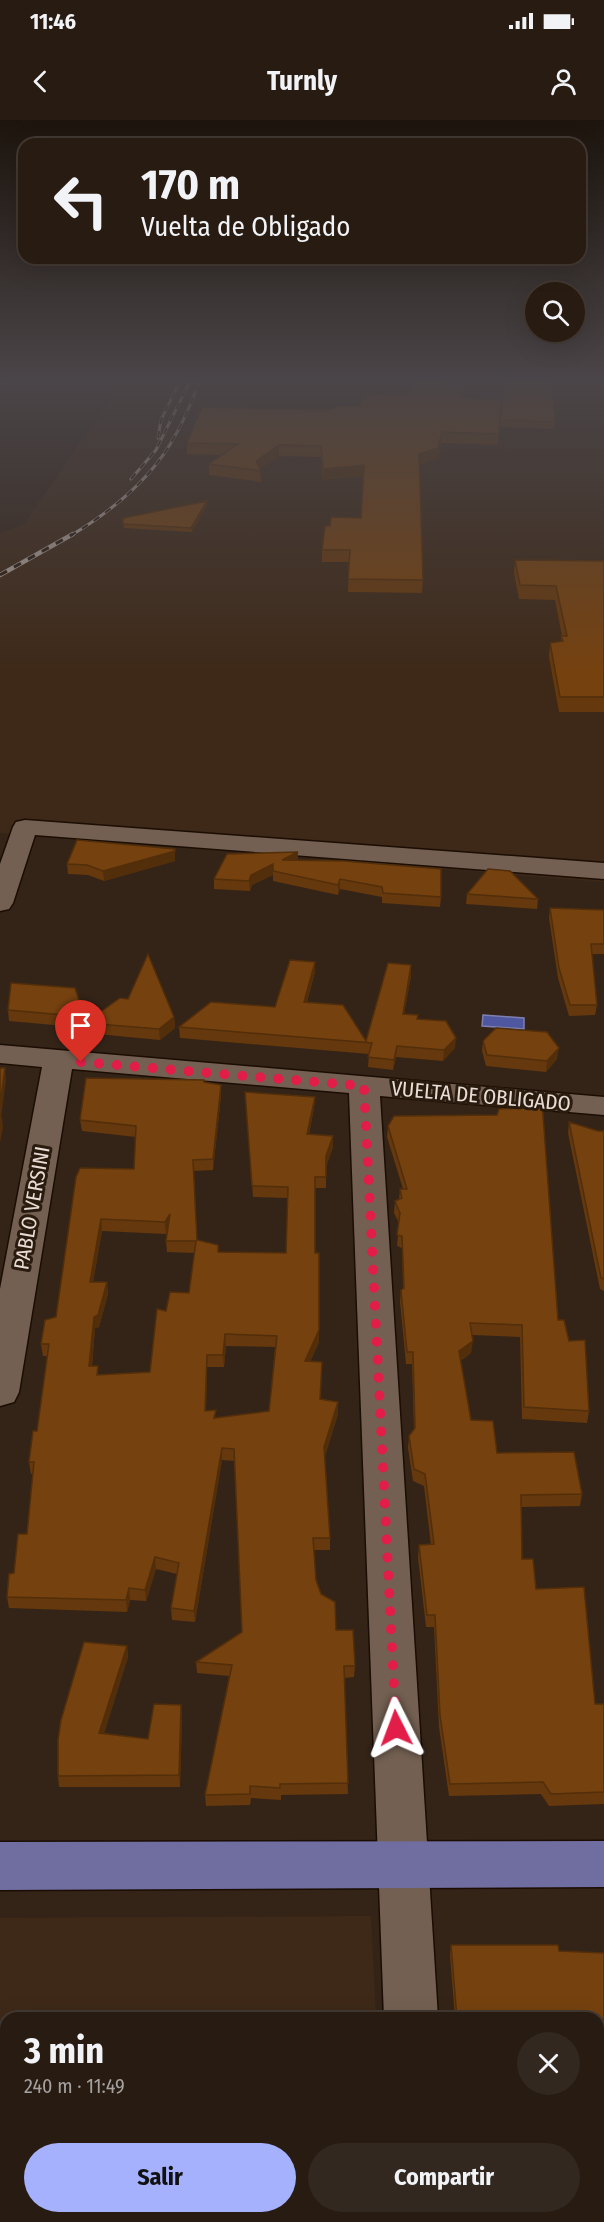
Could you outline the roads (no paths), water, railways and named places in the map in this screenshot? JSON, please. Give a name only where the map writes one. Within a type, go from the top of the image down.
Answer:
[{"type":"main road","points":[[0,1866],[604,1863]]},
{"type":"street","points":[[0,903],[12,826],[604,872]]},
{"type":"street","name":"VUELTA DE OBLIGADO","points":[[0,1054],[604,1106]]},
{"type":"street","name":"PABLO VERSINI","points":[[0,1392],[58,1060]]},
{"type":"street","points":[[364,1086],[411,2012]]},
{"type":"water","points":[[483,1015],[524,1018],[524,1029],[482,1026]]},
{"type":"railway","points":[[70,536],[101,516],[145,477]]},
{"type":"railway","points":[[0,575],[73,534]]}]
